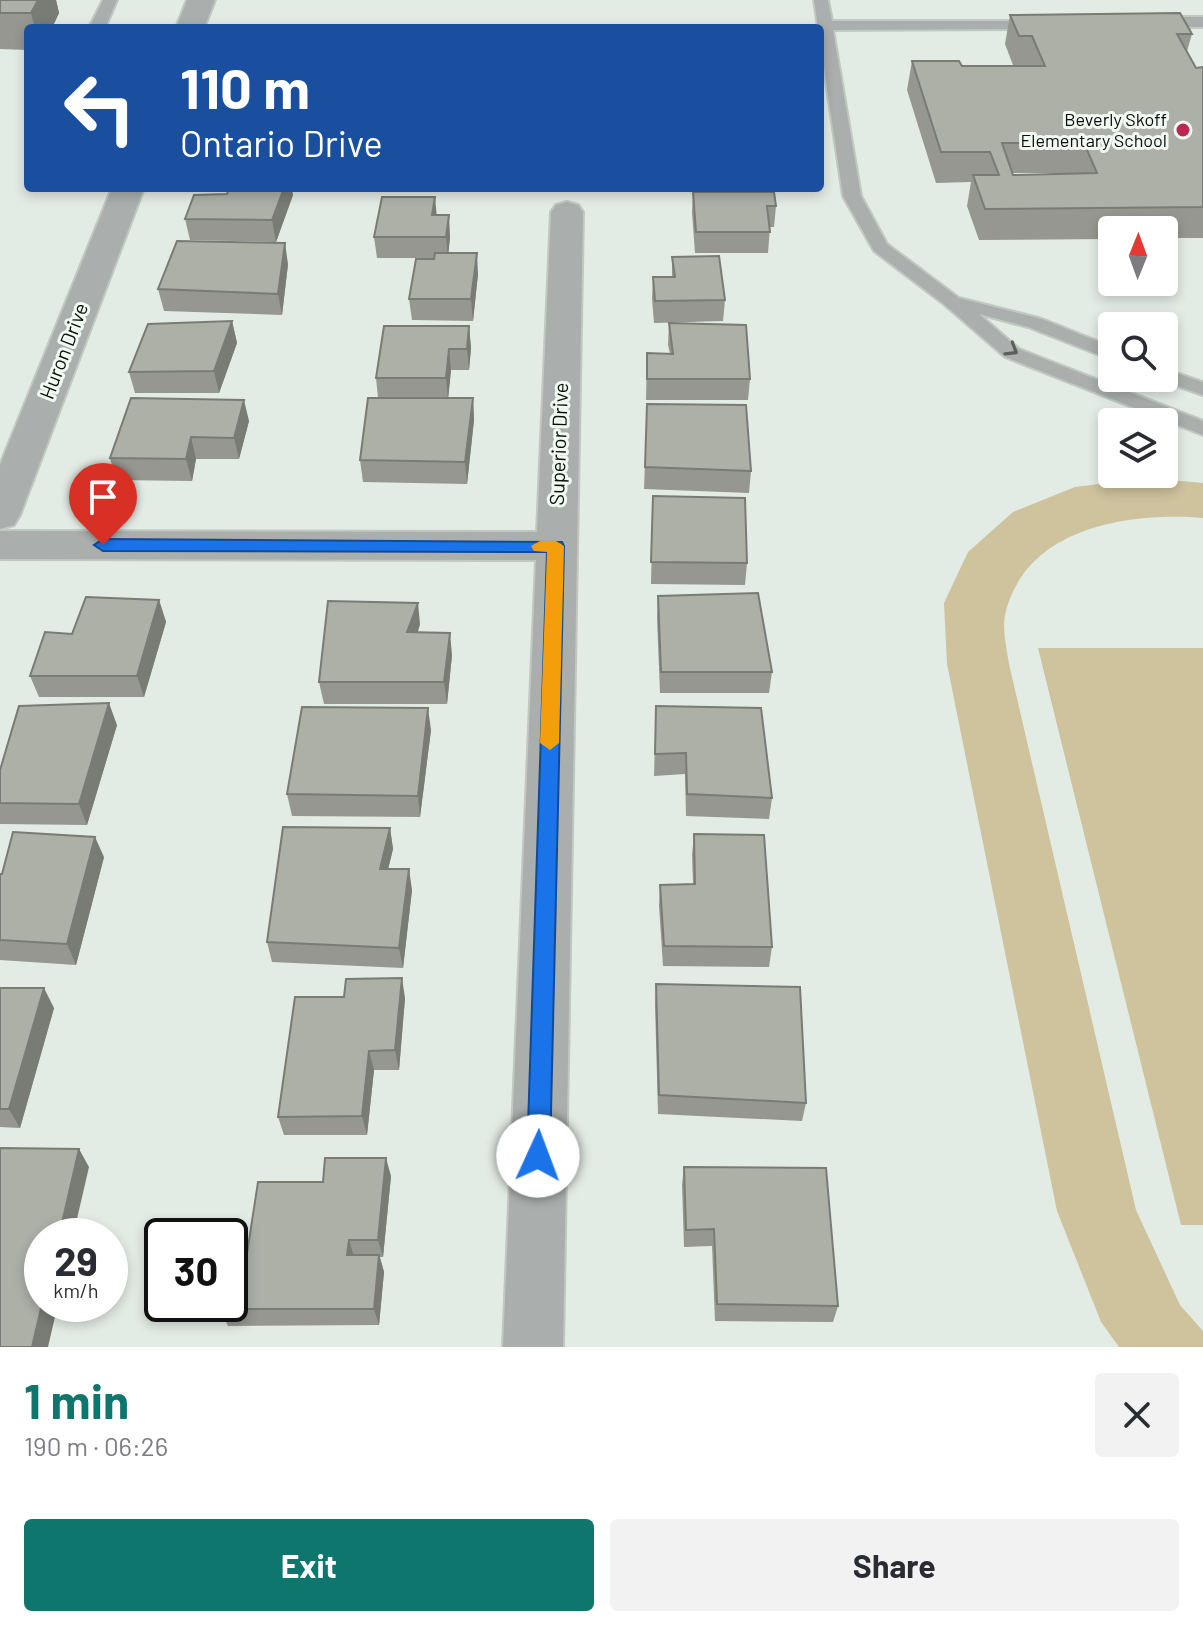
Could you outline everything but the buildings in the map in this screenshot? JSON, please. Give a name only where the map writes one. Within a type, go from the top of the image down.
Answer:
[{"type":"street","points":[[192,24],[201,0]]},
{"type":"street","name":"Huron Drive","points":[[0,515],[126,192]]},
{"type":"street","name":"Superior Drive","points":[[533,1347],[567,212]]},
{"type":"street","points":[[0,545],[556,546]]},
{"type":"lane","points":[[99,24],[110,0]]},
{"type":"lane","points":[[821,0],[852,196],[880,247],[952,301],[1012,353],[1203,428]]},
{"type":"lane","points":[[825,26],[1007,18],[1053,24]]},
{"type":"lane","points":[[1141,23],[1203,22]]},
{"type":"lane","points":[[952,301],[1035,323],[1098,348]]},
{"type":"lane","points":[[1178,380],[1203,389]]},
{"type":"shaded area","points":[[1178,481],[1203,483],[1203,518],[1144,518],[1113,523],[1084,531],[1057,544],[1034,562],[1016,585],[1005,615],[1004,633],[1136,1210],[1180,1305],[1203,1331],[1203,1347],[1119,1347],[1101,1322],[1057,1211],[947,664],[944,603],[968,552],[1013,512],[1075,487],[1098,484],[1098,488],[1178,488]]},
{"type":"shaded area","points":[[1038,648],[1203,648],[1203,1225],[1181,1225]]},
{"type":"slow traffic","points":[[540,546],[556,546],[550,743]]},
{"type":"place","name":"Beverly Skoff Elementary School","points":[[1183,130]]},
{"type":"route","points":[[103,545],[556,546],[538,1156]]}]
